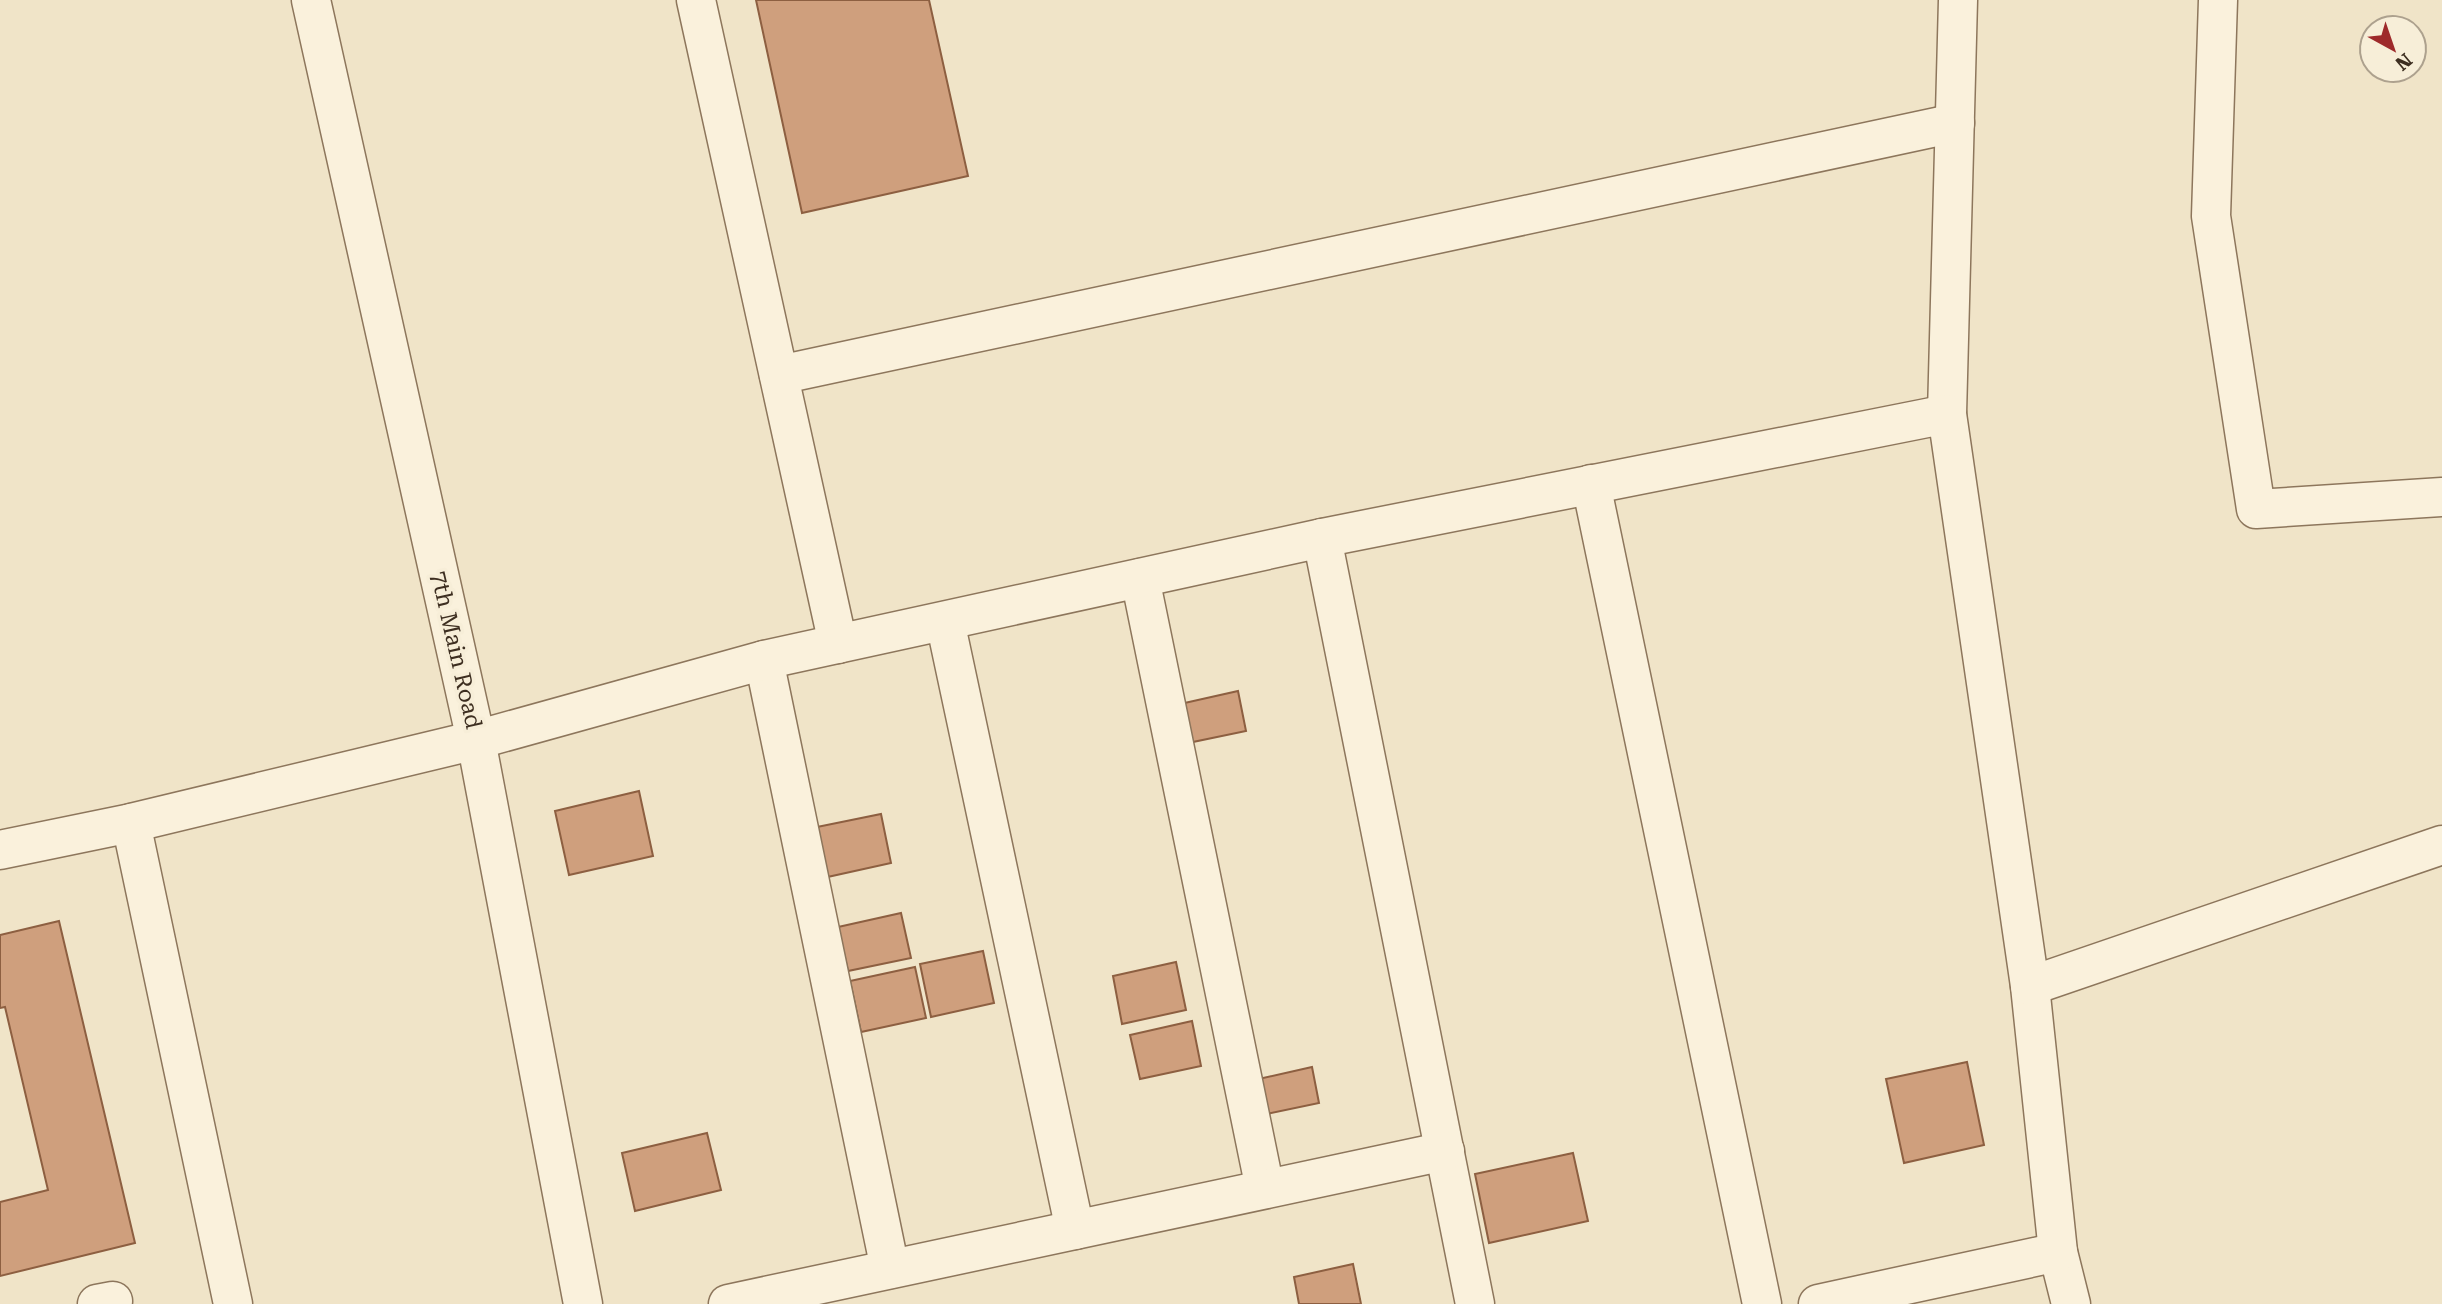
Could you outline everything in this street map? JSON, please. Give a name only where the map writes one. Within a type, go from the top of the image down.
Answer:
[{"type":"street","name":"7th Main Road","points":[[311,0],[476,740],[583,1304]]},
{"type":"street","points":[[696,0],[838,644]]},
{"type":"street","points":[[1958,0],[1947,414],[2031,986],[2058,1252],[2071,1304]]},
{"type":"street","points":[[2218,0],[2211,216],[2256,509],[2442,497]]},
{"type":"street","points":[[779,375],[1955,122]]},
{"type":"street","points":[[0,850],[131,823],[476,740],[764,660],[1322,538],[1947,414]]},
{"type":"street","points":[[1591,484],[1762,1304]]},
{"type":"street","points":[[1322,538],[1475,1304]]},
{"type":"street","points":[[1140,578],[1265,1189]]},
{"type":"street","points":[[946,621],[1075,1230]]},
{"type":"street","points":[[764,660],[890,1269]]},
{"type":"street","points":[[131,823],[233,1304]]},
{"type":"street","points":[[2031,986],[2442,845]]},
{"type":"street","points":[[729,1304],[1444,1151]]},
{"type":"street","points":[[1818,1304],[2058,1252]]},
{"type":"building","points":[[756,0],[929,0],[968,176],[802,213]]},
{"type":"building","points":[[1238,691],[1246,731],[1188,743],[1180,704]]},
{"type":"building","points":[[639,791],[653,856],[569,875],[555,811]]},
{"type":"building","points":[[881,814],[891,863],[823,878],[812,828]]},
{"type":"building","points":[[901,913],[911,958],[848,971],[838,927]]},
{"type":"building","points":[[59,921],[135,1243],[0,1276],[0,1202],[48,1190],[5,1007],[0,1008],[0,935]]},
{"type":"building","points":[[983,951],[994,1003],[931,1017],[920,964]]},
{"type":"building","points":[[1176,962],[1186,1010],[1122,1024],[1113,976]]},
{"type":"building","points":[[915,967],[926,1018],[861,1032],[850,981]]},
{"type":"building","points":[[1192,1021],[1201,1066],[1140,1079],[1130,1035]]},
{"type":"building","points":[[1967,1062],[1984,1145],[1904,1163],[1886,1079]]},
{"type":"building","points":[[1312,1067],[1319,1103],[1262,1115],[1254,1080]]},
{"type":"building","points":[[707,1133],[721,1190],[635,1211],[622,1153]]},
{"type":"building","points":[[1573,1153],[1588,1221],[1489,1243],[1475,1174]]},
{"type":"building","points":[[1353,1264],[1361,1304],[1299,1304],[1294,1277]]}]
